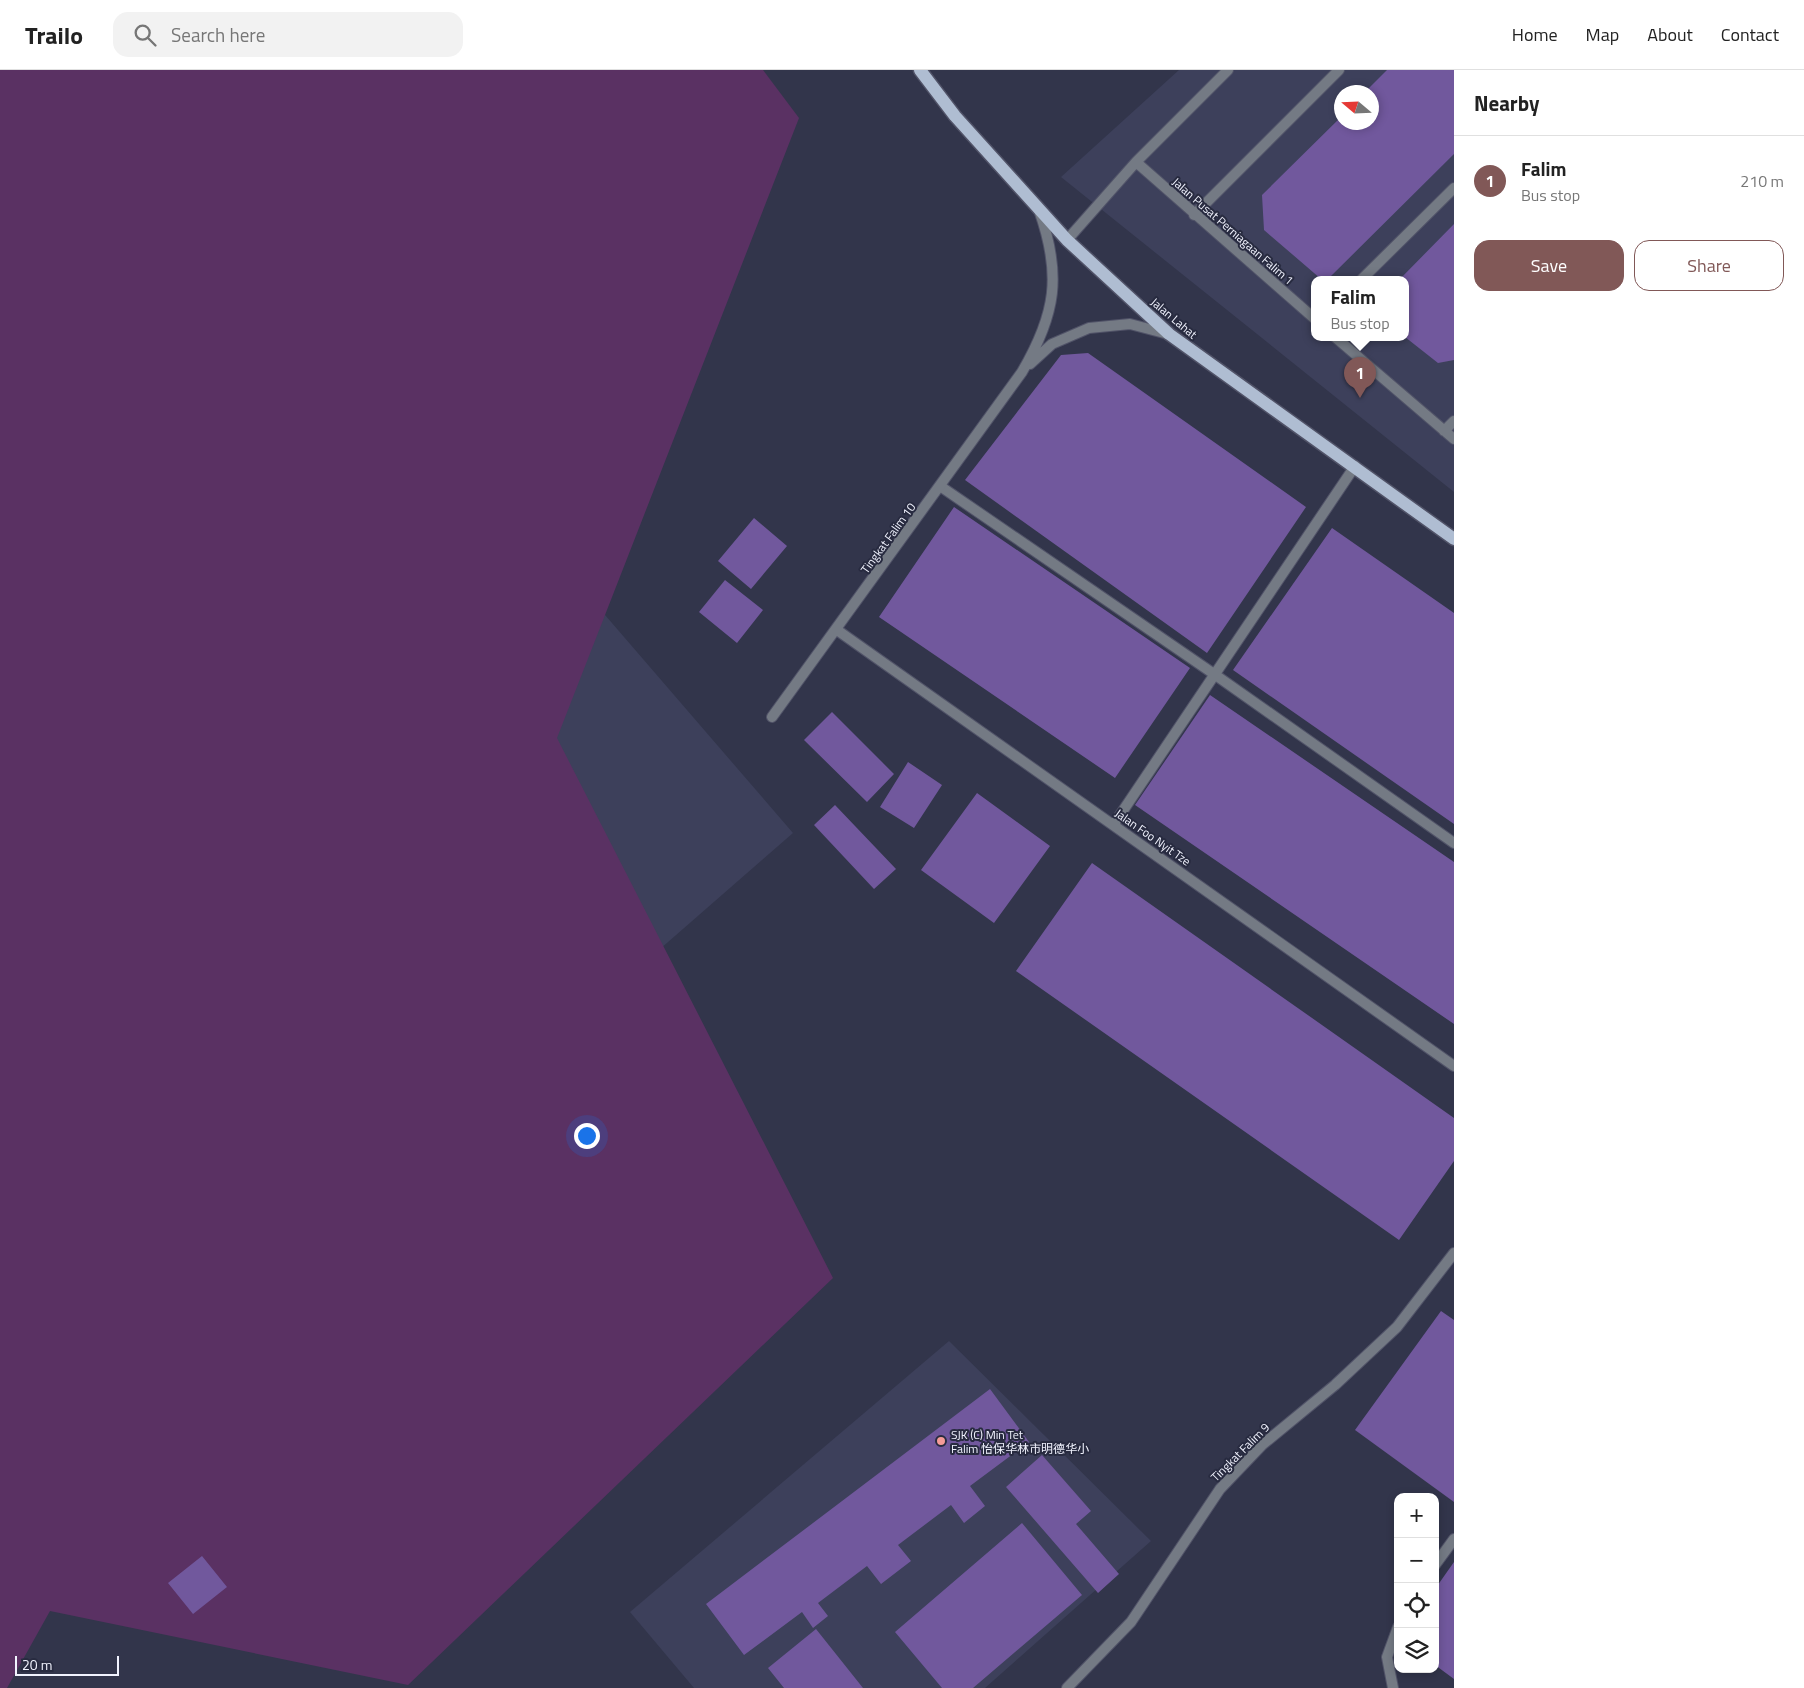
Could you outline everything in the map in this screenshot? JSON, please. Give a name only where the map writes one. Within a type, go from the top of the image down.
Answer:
[{"type":"main road","name":"Jalan Lahat","points":[[920,70],[955,116],[1068,240],[1169,334],[1454,539]]},
{"type":"street","points":[[1068,240],[1136,162],[1228,70]]},
{"type":"street","points":[[1194,215],[1339,70]]},
{"type":"street","name":"Jalan Pusat Perniagaan Falim 1","points":[[1136,162],[1194,215],[1311,316]]},
{"type":"street","points":[[1365,276],[1454,188]]},
{"type":"street","points":[[1022,372],[1040,342],[1051,300],[1054,275],[1049,240],[1038,207]]},
{"type":"street","points":[[1022,372],[1052,344],[1089,328],[1130,324],[1169,334]]},
{"type":"street","points":[[1340,341],[1454,439]]},
{"type":"street","name":"Tingkat Falim 10","points":[[772,717],[837,630],[1022,372]]},
{"type":"street","points":[[1444,431],[1454,421]]},
{"type":"street","points":[[1114,824],[1355,466]]},
{"type":"street","points":[[940,486],[1214,674],[1454,843]]},
{"type":"street","name":"Jalan Foo Nyit Tze","points":[[837,630],[1454,1066]]},
{"type":"street","name":"Tingkat Falim 9","points":[[1067,1688],[1131,1622],[1220,1489],[1262,1445],[1335,1385],[1397,1328],[1454,1252]]},
{"type":"street","points":[[1439,1560],[1454,1539]]},
{"type":"street","points":[[1394,1688],[1386,1657],[1398,1628]]},
{"type":"shaded area","points":[[0,70],[763,70],[799,118],[557,738],[833,1278],[408,1685],[50,1611],[7,1688],[0,1688]]},
{"type":"shaded area","points":[[1179,70],[1454,70],[1454,492],[1061,177]]},
{"type":"shaded area","points":[[418,398],[793,833],[644,963]]},
{"type":"shaded area","name":"SJK (C) Min Tet Falim 怡保华林市明德华小","points":[[949,1341],[1151,1541],[985,1688],[694,1688],[630,1612]]},
{"type":"building","points":[[1387,70],[1454,70],[1454,154],[1331,276],[1318,276],[1264,230],[1262,195],[1334,124],[1334,130],[1379,130],[1379,85],[1372,85]]},
{"type":"building","points":[[1454,224],[1454,360],[1438,363],[1409,340],[1409,276],[1403,276]]},
{"type":"building","points":[[1088,353],[1306,507],[1207,653],[965,480],[1061,355]]},
{"type":"building","points":[[954,507],[1190,668],[1115,778],[879,617]]},
{"type":"building","points":[[754,518],[787,546],[751,589],[718,561]]},
{"type":"building","points":[[1332,528],[1454,613],[1454,824],[1233,670]]},
{"type":"building","points":[[725,580],[763,610],[737,643],[699,612]]},
{"type":"building","points":[[1210,695],[1454,862],[1454,1024],[1135,805]]},
{"type":"building","points":[[832,712],[894,774],[867,802],[804,740]]},
{"type":"building","points":[[908,762],[942,785],[914,828],[880,807]]},
{"type":"building","points":[[977,793],[1050,846],[994,923],[921,870]]},
{"type":"building","points":[[835,805],[896,869],[874,889],[814,825]]},
{"type":"building","points":[[1092,863],[1454,1118],[1454,1161],[1399,1240],[1016,971]]},
{"type":"building","points":[[1441,1311],[1454,1320],[1454,1502],[1355,1430]]},
{"type":"building","points":[[990,1389],[1029,1442],[970,1486],[985,1506],[964,1523],[951,1505],[898,1545],[911,1561],[881,1584],[867,1566],[818,1603],[828,1616],[813,1628],[802,1612],[744,1655],[706,1604]]},
{"type":"building","points":[[1042,1455],[1091,1511],[1076,1524],[1119,1574],[1098,1593],[1006,1487]]},
{"type":"building","points":[[1022,1523],[1082,1595],[973,1688],[942,1688],[895,1632]]},
{"type":"building","points":[[202,1556],[227,1587],[193,1614],[168,1583]]},
{"type":"building","points":[[1454,1562],[1454,1679],[1439,1668],[1439,1583]]},
{"type":"building","points":[[816,1629],[863,1688],[784,1688],[768,1668]]},
{"type":"place","name":"Falim","points":[[1360,398]]},
{"type":"place","name":"SJK (C) Min Tet Falim 怡保华林市明德华小","points":[[941,1441]]}]
